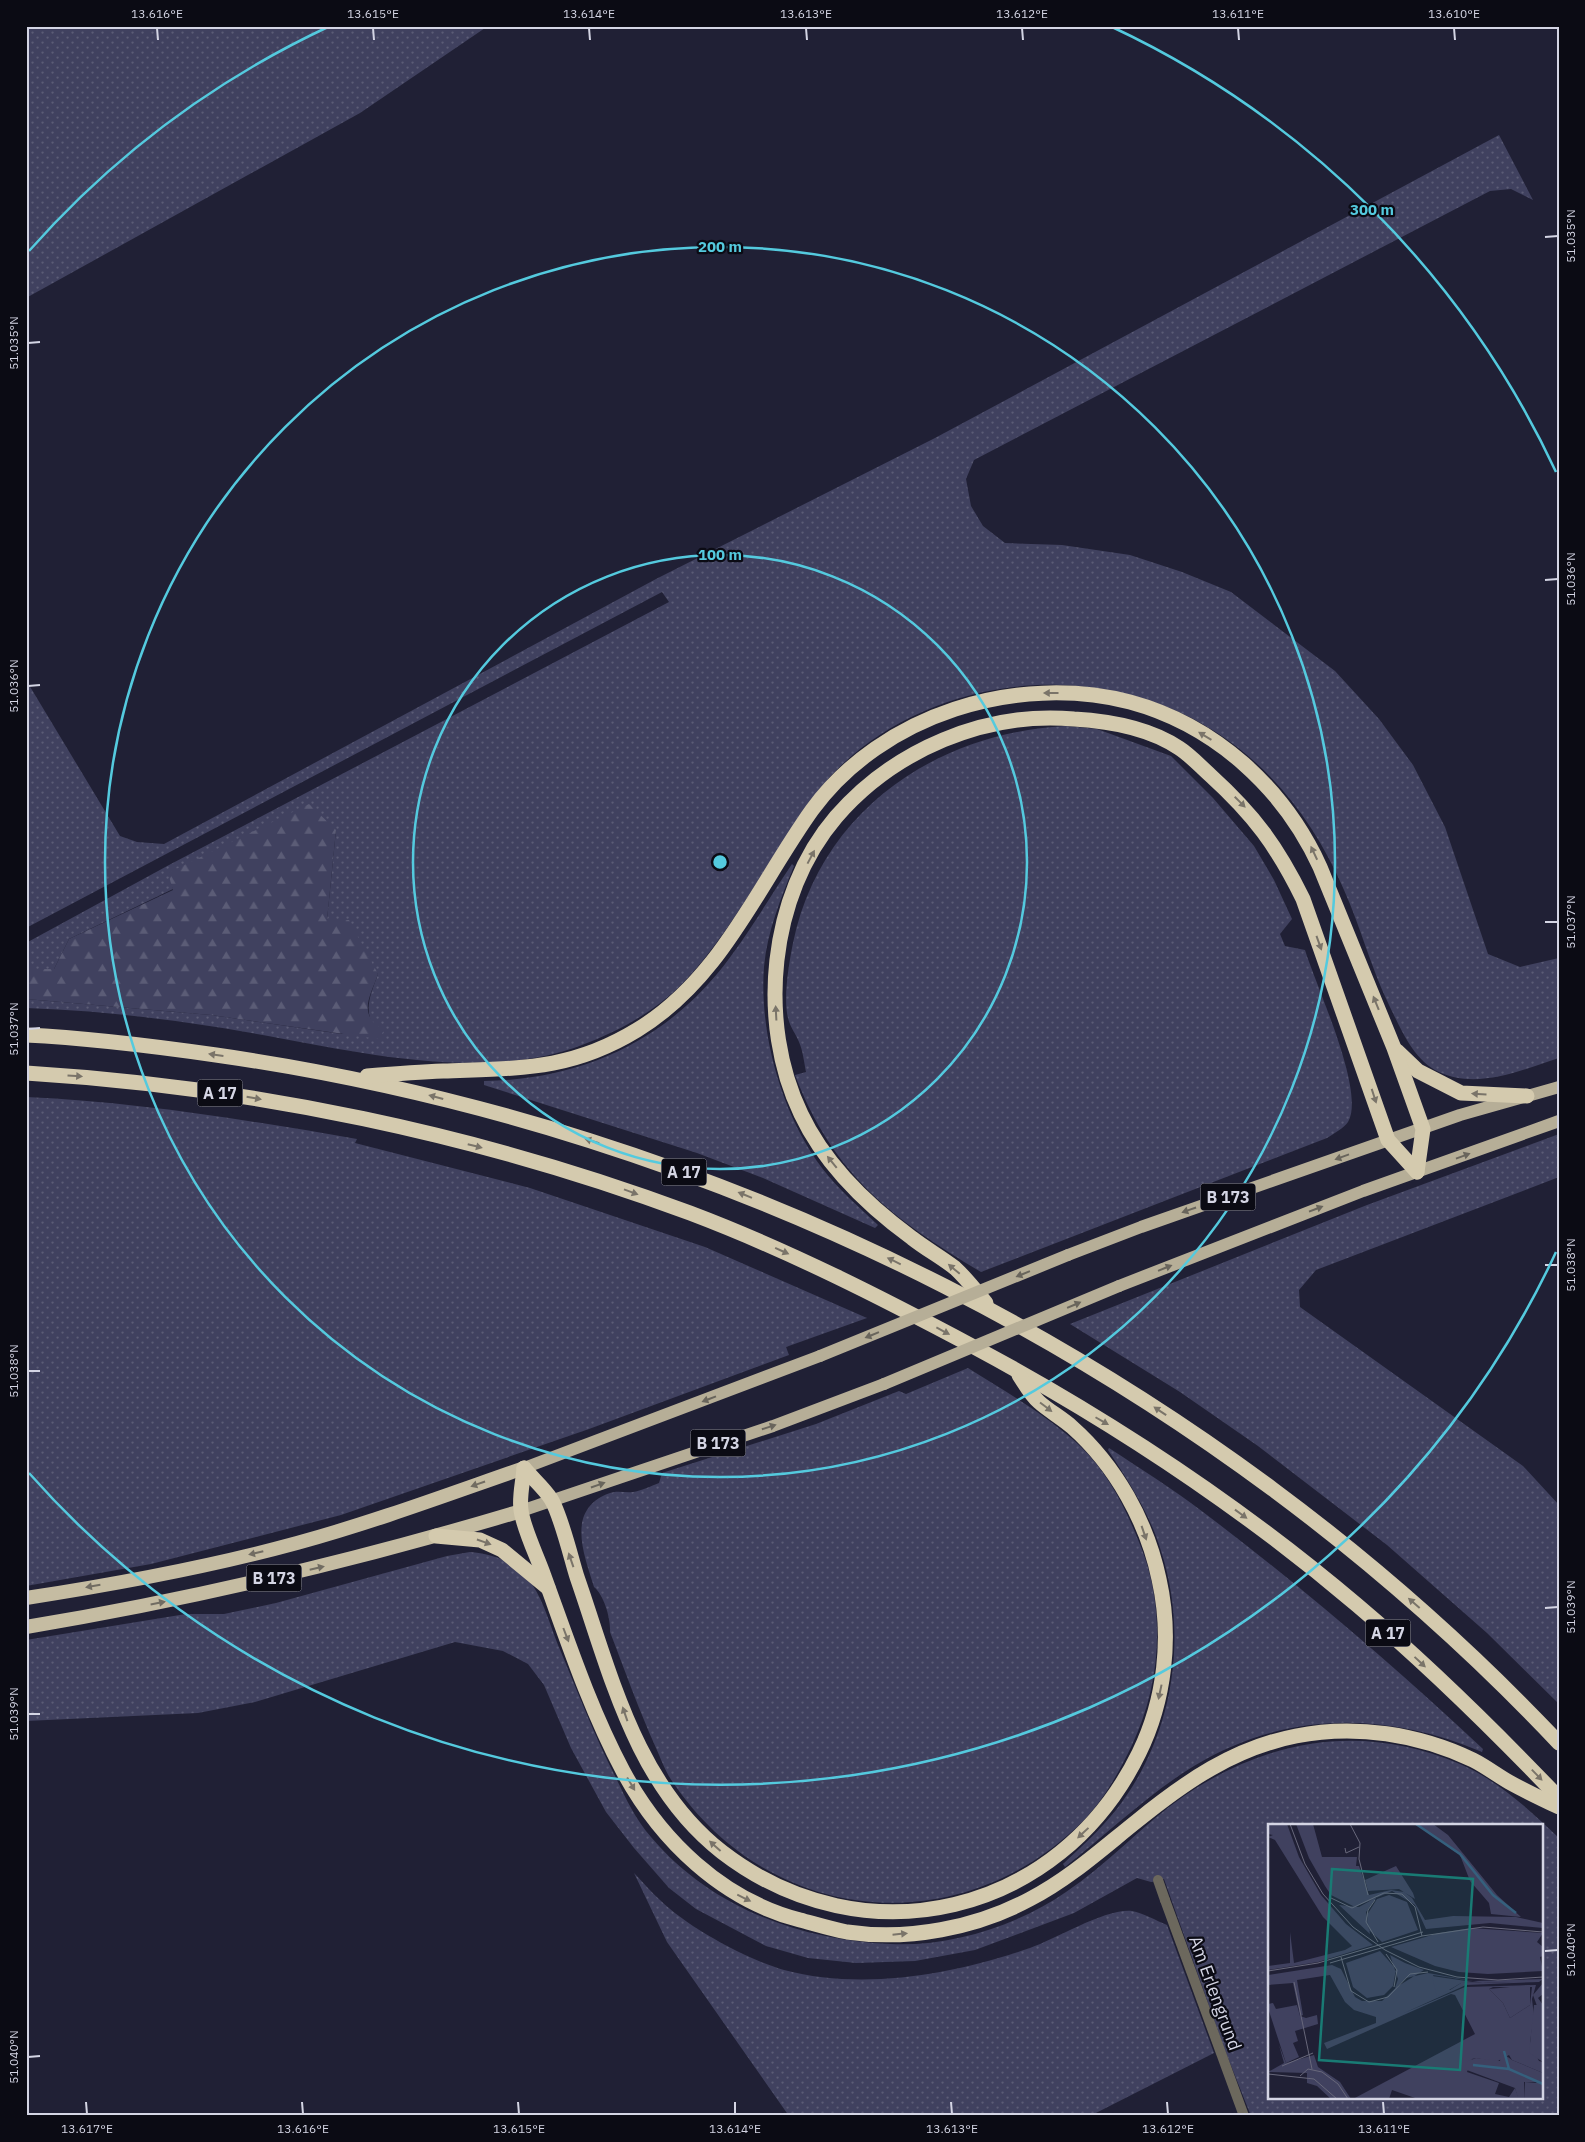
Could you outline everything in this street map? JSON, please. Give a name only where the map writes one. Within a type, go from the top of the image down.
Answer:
[{"type":"highway","points":[[350,1077],[524,1069],[585,1055],[635,1031],[669,1008],[687,992],[711,964],[739,927],[813,809],[839,778],[864,757],[893,738],[940,714],[967,705],[1007,696],[1039,693],[1109,697],[1146,707],[1188,725],[1225,748],[1257,776],[1282,802],[1307,838],[1394,1048],[1423,1128],[1417,1172]]},
{"type":"highway","points":[[999,1317],[956,1270],[872,1207],[850,1185],[824,1153],[800,1113],[783,1064],[777,1036],[775,978],[778,947],[790,901],[812,853],[834,819],[864,789],[893,766],[948,738],[1018,718],[1053,717],[1116,724],[1149,734],[1179,748],[1235,798],[1268,834],[1285,862],[1303,899],[1388,1140],[1417,1172]]},
{"type":"highway","name":"A 17","points":[[26,1035],[178,1049],[350,1077],[420,1092],[625,1151],[722,1186],[885,1257],[999,1317],[1141,1398],[1307,1515],[1463,1646],[1559,1743]]},
{"type":"highway","points":[[1394,1048],[1418,1071],[1461,1093],[1527,1096]]},
{"type":"highway","name":"A 17","points":[[26,1074],[162,1085],[250,1098],[411,1130],[529,1160],[612,1185],[694,1214],[872,1293],[1015,1369],[1126,1434],[1275,1540],[1364,1611],[1500,1736],[1559,1798]]},
{"type":"highway","points":[[524,1468],[552,1501],[628,1724],[650,1771],[676,1808],[695,1828],[720,1851],[755,1874],[796,1894],[834,1907],[892,1912],[962,1902],[1011,1885],[1036,1871],[1061,1853],[1093,1823],[1126,1781],[1145,1740],[1161,1690],[1164,1663],[1163,1609],[1159,1579],[1141,1525],[1128,1495],[1096,1452],[1073,1428],[1037,1400],[1015,1369]]},
{"type":"highway","points":[[524,1468],[521,1511],[602,1732],[631,1786],[656,1823],[693,1862],[740,1896],[789,1917],[846,1932],[894,1935],[942,1929],[992,1917],[1031,1899],[1074,1871],[1180,1786],[1204,1771],[1258,1745],[1333,1730],[1390,1734],[1442,1746],[1475,1761],[1512,1784],[1559,1807]]},
{"type":"highway","name":"B 173","points":[[26,1598],[146,1576],[296,1543],[362,1524],[524,1468]]},
{"type":"highway","name":"B 173","points":[[26,1627],[218,1591],[436,1536],[521,1511]]},
{"type":"highway","points":[[436,1536],[480,1540],[502,1550],[549,1590]]},
{"type":"main road","name":"B 173","points":[[524,1468],[820,1356],[1141,1227],[1423,1128],[1559,1087]]},
{"type":"main road","name":"B 173","points":[[521,1511],[782,1423],[884,1384],[1119,1286],[1240,1238],[1559,1121]]},
{"type":"street","name":"Am Erlengrund","points":[[1158,1880],[1244,2116]]},
{"type":"green space","points":[[26,26],[488,26],[360,113],[26,298]]},
{"type":"green space","points":[[1499,135],[1533,200],[1511,189],[1490,191],[974,460],[966,479],[971,506],[983,526],[1005,543],[1062,545],[1130,555],[1182,572],[1231,592],[1335,671],[1379,719],[1413,765],[1445,827],[1488,954],[1520,967],[1559,958],[1559,1058],[1515,1072],[1484,1079],[1454,1077],[1430,1067],[1415,1052],[1398,1024],[1377,977],[1344,890],[1322,847],[1297,808],[1267,773],[1233,744],[1195,720],[1154,702],[1109,690],[1060,685],[997,689],[965,696],[905,720],[877,736],[852,756],[815,794],[720,938],[679,987],[634,1021],[582,1045],[540,1057],[494,1062],[448,1062],[352,1051],[169,1020],[97,1012],[26,1008],[26,999],[211,1015],[342,1034],[372,1023],[369,1005],[378,974],[327,920],[336,830],[169,873],[173,889],[69,939],[54,969],[26,969],[26,943],[169,865],[669,602],[662,592],[26,928],[26,680],[120,836],[137,842],[164,844],[656,579],[935,438]]},
{"type":"green space","points":[[1065,726],[1097,729],[1171,756],[1213,798],[1254,846],[1274,880],[1292,919],[1280,934],[1285,946],[1305,950],[1345,1064],[1352,1107],[1348,1122],[1327,1138],[981,1272],[920,1233],[893,1213],[847,1167],[828,1141],[810,1110],[795,1075],[806,1072],[802,1049],[789,1021],[787,1010],[786,991],[790,960],[807,896],[829,854],[857,818],[891,788],[929,763],[972,744],[1017,732]]},
{"type":"green space","points":[[309,804],[336,830],[327,920],[349,920],[378,974],[369,998],[368,1012],[376,1024],[384,1030],[379,1039],[211,1015],[26,999],[26,969],[54,969],[69,939],[173,890],[168,873]]},
{"type":"green space","points":[[792,864],[794,866],[771,928],[764,967],[765,1019],[776,1073],[795,1124],[808,1147],[835,1183],[878,1225],[875,1228],[763,1178],[697,1153],[484,1085],[484,1081],[518,1079],[550,1074],[582,1065],[612,1054],[641,1039],[668,1021],[694,999],[717,974]]},
{"type":"green space","points":[[26,1097],[151,1107],[357,1139],[355,1143],[530,1188],[705,1247],[867,1318],[786,1347],[789,1355],[589,1429],[341,1515],[151,1564],[26,1586]]},
{"type":"green space","points":[[1559,1134],[1559,1177],[1316,1270],[1299,1290],[1300,1307],[1523,1466],[1559,1505],[1559,1704],[1487,1633],[1387,1545],[1258,1446],[1180,1392],[1070,1324],[1367,1205]]},
{"type":"green space","points":[[968,1368],[1054,1424],[1090,1456],[1115,1491],[1139,1542],[1154,1592],[1157,1644],[1150,1696],[1132,1745],[1105,1794],[1084,1820],[1035,1860],[982,1887],[925,1901],[869,1902],[813,1890],[760,1866],[713,1830],[672,1781],[663,1765],[610,1632],[604,1601],[594,1587],[583,1547],[581,1534],[583,1521],[587,1510],[596,1500],[610,1493],[643,1490],[659,1483],[662,1473],[816,1424],[899,1391],[906,1394]]},
{"type":"green space","points":[[1109,1448],[1192,1504],[1276,1569],[1415,1687],[1483,1749],[1482,1752],[1446,1739],[1409,1729],[1372,1724],[1336,1723],[1300,1727],[1264,1735],[1229,1748],[1177,1777],[1065,1867],[1063,1864],[1116,1810],[1135,1781],[1151,1751],[1163,1719],[1170,1686],[1174,1652],[1174,1618],[1169,1584],[1161,1551],[1145,1511],[1108,1450]]},
{"type":"green space","points":[[470,1552],[493,1556],[515,1566],[532,1583],[545,1609],[558,1645],[608,1762],[636,1816],[651,1837],[675,1862],[701,1883],[729,1901],[759,1916],[791,1927],[823,1936],[856,1941],[890,1944],[936,1942],[982,1932],[1026,1915],[1047,1904],[1081,1881],[1184,1796],[1216,1776],[1249,1761],[1283,1750],[1318,1743],[1353,1741],[1388,1744],[1424,1751],[1460,1764],[1500,1787],[1559,1838],[1559,2116],[1251,2116],[1224,2048],[1164,1879],[1151,1882],[1137,1878],[1074,1913],[975,1950],[915,1961],[856,1963],[808,1958],[766,1946],[696,1909],[669,1888],[606,1812],[571,1748],[544,1685],[528,1664],[503,1651],[455,1642],[255,1702],[198,1713],[26,1721],[26,1640],[186,1614],[224,1614],[276,1603],[447,1556]]},
{"type":"green space","points":[[634,1873],[657,1897],[686,1921],[736,1951],[784,1970],[814,1976],[846,1979],[909,1977],[971,1965],[1041,1944],[1109,1914],[1121,1911],[1136,1912],[1167,1925],[1214,2053],[1090,2116],[789,2116],[667,1942]]}]
